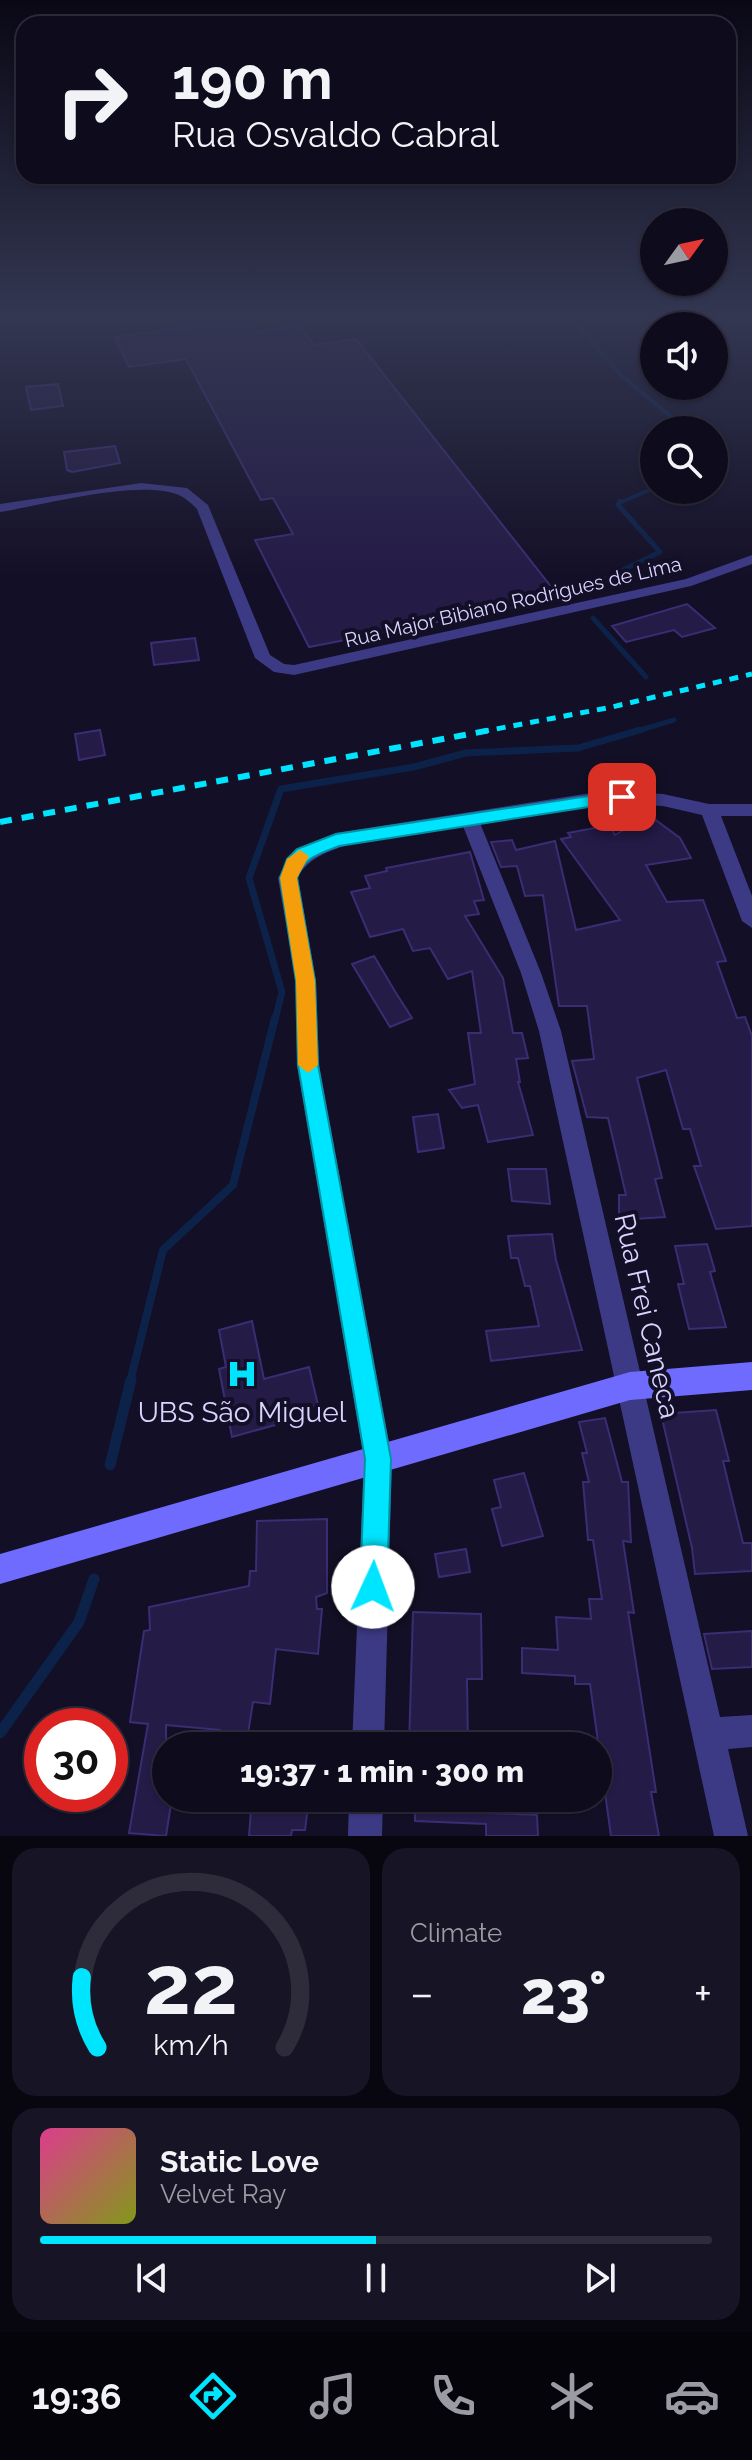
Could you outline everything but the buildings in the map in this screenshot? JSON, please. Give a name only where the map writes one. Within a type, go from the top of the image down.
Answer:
[{"type":"street","name":"Rua Major Bibiano Rodrigues de Lima","points":[[0,508],[139,488],[178,490],[192,496],[203,508],[263,658],[280,669],[311,669],[607,602],[691,582],[752,559]]},
{"type":"street","points":[[368,1732],[378,1459],[308,1065],[306,981],[288,878],[293,863],[303,853],[336,840],[613,797],[663,800],[709,810],[752,810]]},
{"type":"street","points":[[709,810],[752,921]]},
{"type":"street","name":"Rua Frei Caneca","points":[[469,819],[531,973],[550,1031],[731,1836]]},
{"type":"street","points":[[0,1569],[630,1386],[752,1376]]},
{"type":"street","points":[[708,1734],[752,1731]]},
{"type":"street","points":[[365,1836],[366,1812]]},
{"type":"waterway","points":[[657,405],[670,416]]},
{"type":"waterway","points":[[619,503],[640,494]]},
{"type":"waterway","points":[[596,583],[660,552],[619,503]]},
{"type":"waterway","points":[[593,618],[646,677]]},
{"type":"waterway","points":[[634,732],[674,720]]},
{"type":"waterway","points":[[275,1020],[282,992],[249,878],[281,789],[414,767],[466,753],[578,748],[640,730]]},
{"type":"waterway","points":[[130,1382],[163,1250],[233,1185],[275,1018]]},
{"type":"waterway","points":[[110,1465],[131,1380]]},
{"type":"waterway","points":[[0,1733],[79,1622],[94,1579]]},
{"type":"railway","points":[[480,732],[612,707],[752,674]]},
{"type":"railway","points":[[0,822],[491,730]]},
{"type":"slow traffic","points":[[300,856],[293,863],[288,878],[306,981],[308,1065]]},
{"type":"place","name":"UBS São Miguel","points":[[242,1374]]},
{"type":"route","points":[[373,1587],[378,1459],[308,1065],[306,981],[288,878],[293,863],[303,853],[336,840],[604,797],[622,797]]}]
